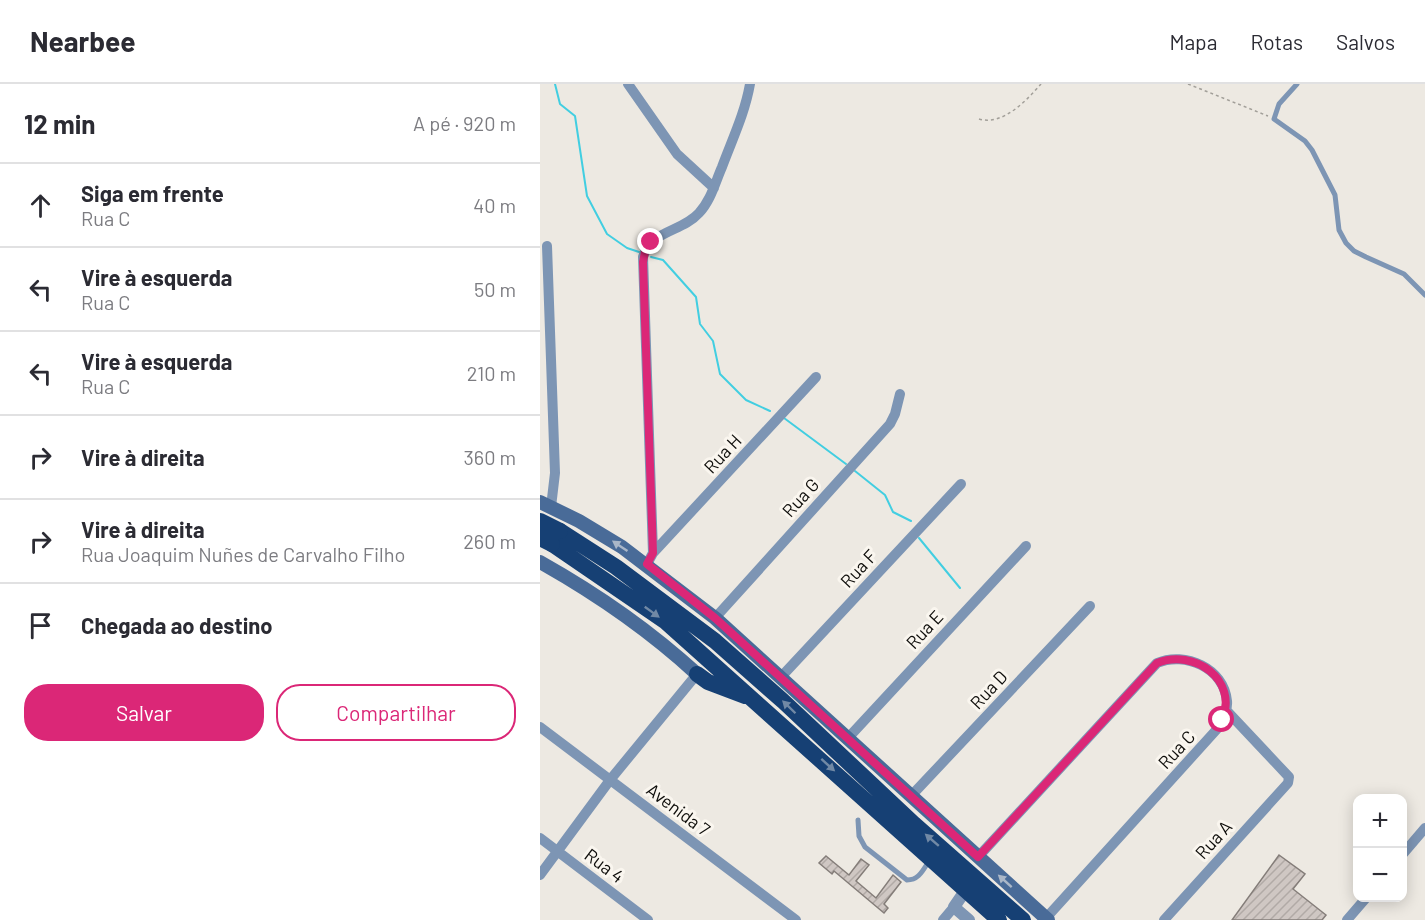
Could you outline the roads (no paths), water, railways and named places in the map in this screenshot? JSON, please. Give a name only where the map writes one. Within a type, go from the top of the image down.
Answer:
[{"type":"highway","points":[[540,521],[548,538],[666,622],[999,920]]},
{"type":"highway","points":[[548,538],[616,567],[715,641],[783,701],[914,824],[1023,920]]},
{"type":"highway","points":[[697,674],[708,682],[753,698]]},
{"type":"main road","points":[[546,504],[650,559],[1047,919]]},
{"type":"main road","points":[[546,504],[548,538]]},
{"type":"main road","points":[[540,562],[624,613],[697,674]]},
{"type":"street","points":[[628,84],[677,154],[714,188]]},
{"type":"street","points":[[650,559],[643,257],[651,242],[694,219],[708,202],[739,122],[750,84]]},
{"type":"street","points":[[546,504],[555,473],[547,246]]},
{"type":"street","name":"Rua H","points":[[650,559],[816,377]]},
{"type":"street","name":"Rua G","points":[[715,618],[890,424],[900,394]]},
{"type":"street","name":"Rua F","points":[[781,677],[961,484]]},
{"type":"street","name":"Rua E","points":[[848,738],[1026,546]]},
{"type":"street","name":"Rua D","points":[[911,796],[1090,606]]},
{"type":"street","points":[[978,857],[1157,663],[1180,659],[1204,666],[1217,678],[1222,687],[1227,703],[1226,710]]},
{"type":"street","points":[[540,875],[610,780],[697,674]]},
{"type":"street","name":"Rua A","points":[[1164,920],[1288,783],[1289,777],[1285,772],[1264,753],[1226,710]]},
{"type":"street","name":"Rua C","points":[[1047,919],[1210,739],[1226,710]]},
{"type":"street","name":"Avenida 7","points":[[540,728],[796,920]]},
{"type":"street","points":[[1407,849],[1425,828]]},
{"type":"street","name":"Rua 4","points":[[540,838],[648,920]]},
{"type":"street","points":[[943,920],[965,891]]},
{"type":"street","points":[[1347,920],[1362,902]]},
{"type":"street","points":[[954,907],[969,920]]},
{"type":"lane","points":[[1297,84],[1280,104],[1274,118],[1305,141],[1312,150],[1335,195],[1339,230],[1346,243],[1354,251],[1404,274],[1425,295]]},
{"type":"lane","points":[[858,820],[859,836],[865,847],[907,880],[913,880],[919,876],[930,860]]},
{"type":"waterway","points":[[555,84],[560,104],[575,116],[587,196],[607,234],[627,248],[639,252]]},
{"type":"waterway","points":[[651,257],[663,260],[696,297],[700,324],[713,341],[720,374],[746,400],[770,411]]},
{"type":"waterway","points":[[784,418],[846,464]]},
{"type":"waterway","points":[[855,471],[885,495],[893,512],[911,521]]},
{"type":"waterway","points":[[919,538],[960,588]]}]
